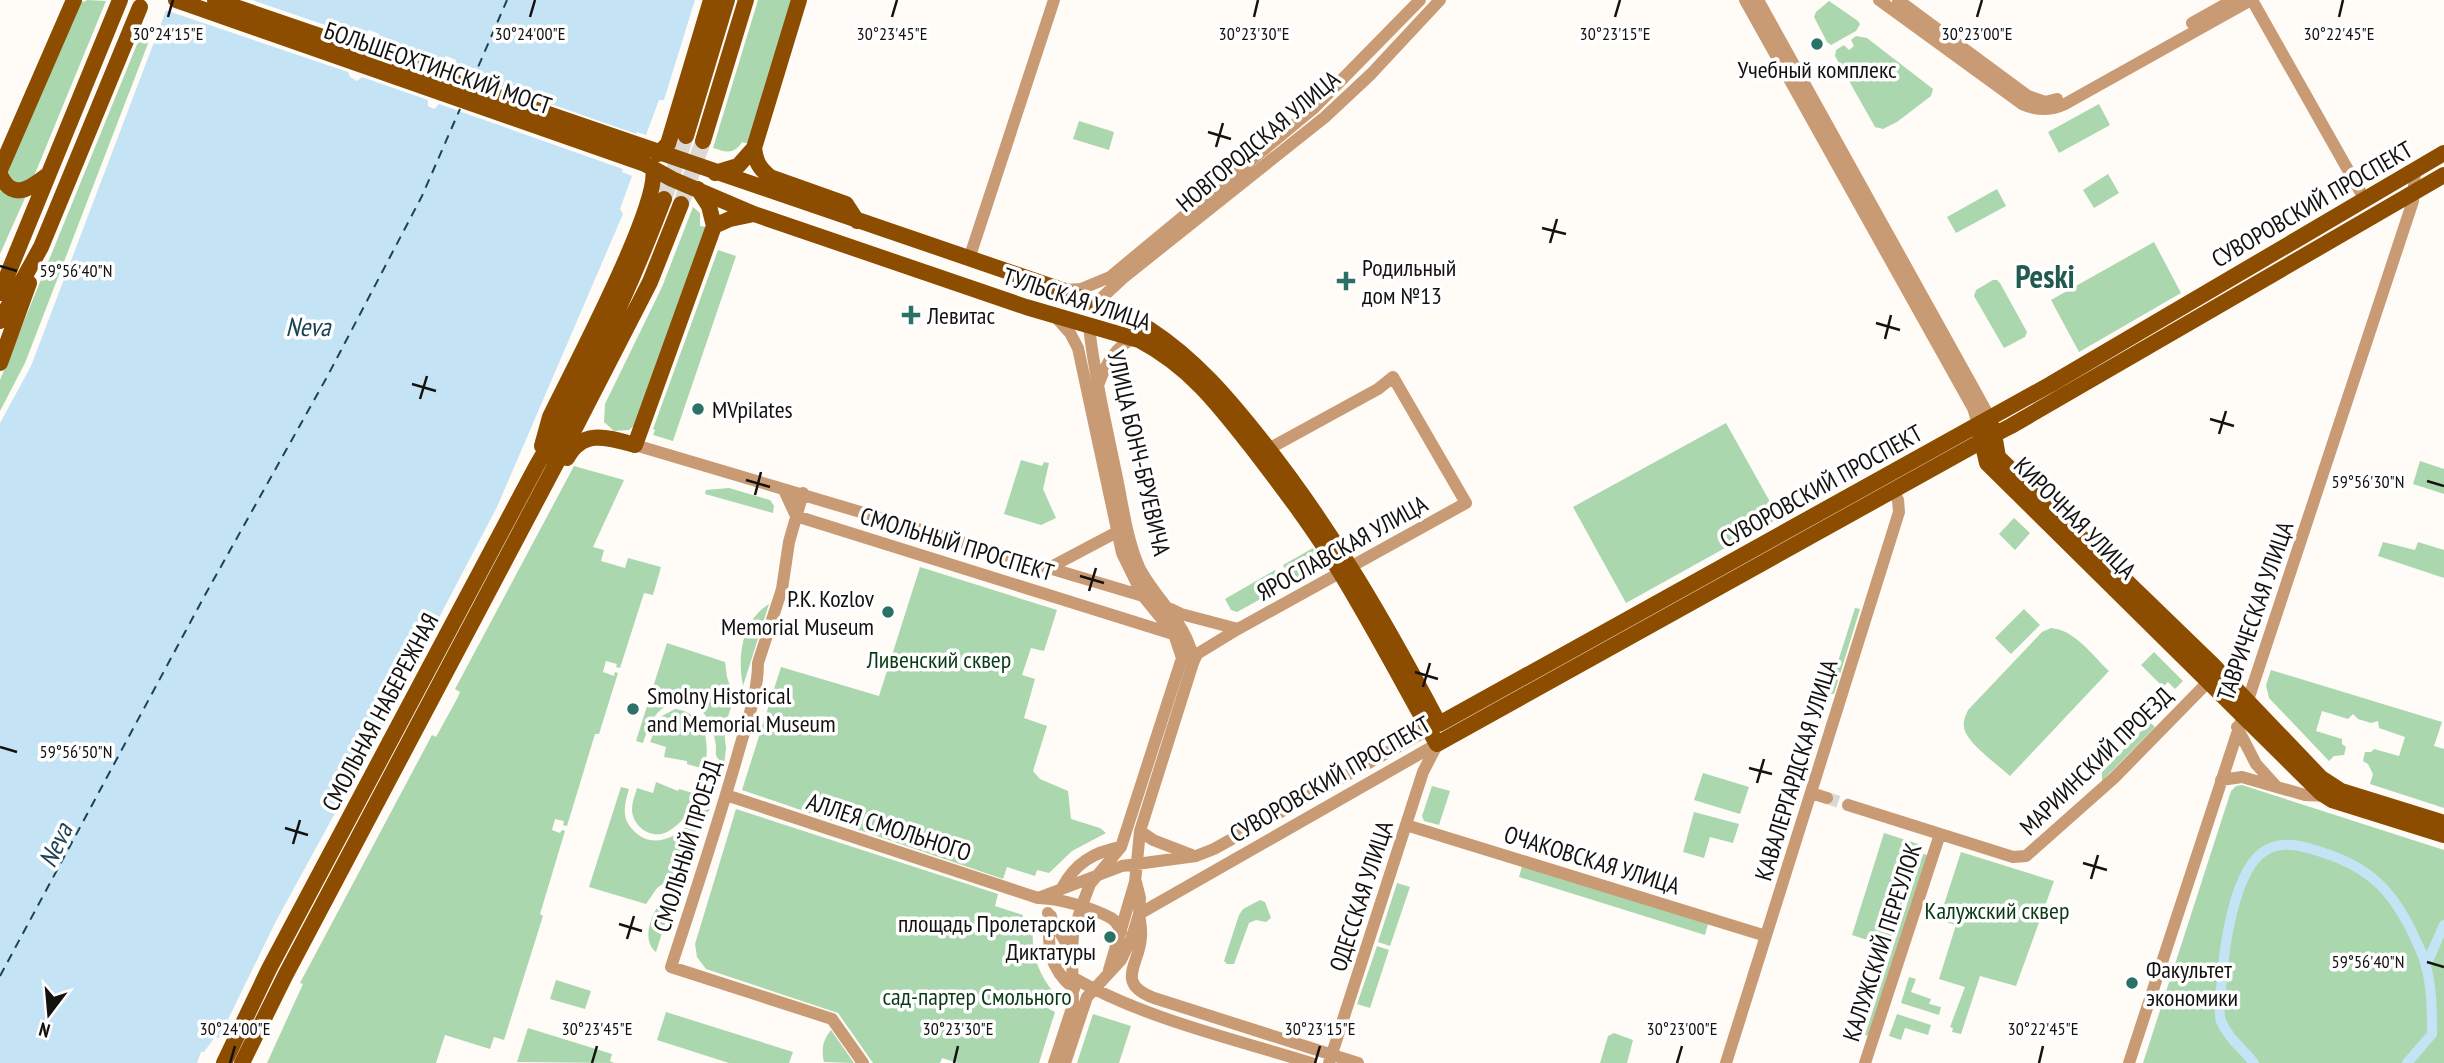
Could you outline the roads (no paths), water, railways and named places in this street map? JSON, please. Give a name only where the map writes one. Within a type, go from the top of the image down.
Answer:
[{"type":"main road","points":[[47,174],[29,189],[20,191],[10,188],[0,173],[74,0]]},
{"type":"main road","points":[[0,293],[120,0]]},
{"type":"main road","name":"БОЛЬШЕОХТИНСКИЙ МОСТ","points":[[176,0],[652,159]]},
{"type":"main road","name":"БОЛЬШЕОХТИНСКИЙ МОСТ","points":[[215,0],[652,159]]},
{"type":"main road","points":[[537,465],[550,417],[632,243],[652,189],[652,159],[668,144],[711,0]]},
{"type":"main road","points":[[686,135],[727,0]]},
{"type":"main road","points":[[703,141],[746,0]]},
{"type":"main road","points":[[799,0],[754,148],[755,160],[770,177],[846,204],[851,219],[838,242]]},
{"type":"main road","points":[[0,363],[41,247],[140,7]]},
{"type":"main road","points":[[715,173],[738,166],[754,148]]},
{"type":"main road","name":"СУВОРОВСКИЙ ПРОСПЕКТ","points":[[1435,733],[1893,490],[1986,430],[2444,153]]},
{"type":"main road","name":"ТУЛЬСКАЯ УЛИЦА","points":[[652,159],[715,173],[1062,290],[1147,328],[1186,355],[1223,392],[1293,500],[1346,570],[1435,733]]},
{"type":"main road","name":"ТУЛЬСКАЯ УЛИЦА","points":[[652,159],[672,180],[754,214],[1155,348],[1196,380],[1263,452]]},
{"type":"main road","name":"СУВОРОВСКИЙ ПРОСПЕКТ","points":[[1435,733],[2444,175]]},
{"type":"main road","points":[[545,484],[556,479],[576,445],[602,436],[635,445],[715,226],[709,206],[698,190]]},
{"type":"main road","points":[[568,426],[664,199]]},
{"type":"main road","points":[[0,267],[36,202]]},
{"type":"main road","points":[[568,426],[596,386],[650,282],[681,204]]},
{"type":"main road","points":[[715,226],[730,219],[754,214]]},
{"type":"main road","points":[[0,321],[41,247]]},
{"type":"main road","name":"УЛИЦА БОНЧ-БРУЕВИЧА","points":[[1089,326],[1094,305]]},
{"type":"main road","points":[[596,386],[592,422],[602,436]]},
{"type":"main road","name":"СМОЛЬНАЯ НАБЕРЕЖНАЯ","points":[[224,1063],[269,970],[537,465],[568,426]]},
{"type":"main road","name":"СМОЛЬНАЯ НАБЕРЕЖНАЯ","points":[[242,1063],[285,976],[545,484],[568,426]]},
{"type":"main road","name":"КИРОЧНАЯ УЛИЦА","points":[[1986,430],[1987,463],[2327,796],[2444,835]]},
{"type":"main road","name":"КИРОЧНАЯ УЛИЦА","points":[[1986,430],[1998,457],[2242,714],[2341,791],[2444,823]]},
{"type":"street","points":[[969,259],[1054,0]]},
{"type":"street","name":"НОВГОРОДСКАЯ УЛИЦА","points":[[1062,290],[1081,289],[1110,277],[1313,109],[1420,0]]},
{"type":"street","name":"НОВГОРОДСКАЯ УЛИЦА","points":[[1094,305],[1325,117],[1371,74],[1440,0]]},
{"type":"street","name":"КИРОЧНАЯ УЛИЦА","points":[[1745,0],[1986,430]]},
{"type":"street","name":"КИРОЧНАЯ УЛИЦА","points":[[1758,0],[1986,430]]},
{"type":"street","points":[[1879,0],[2022,104],[2039,110],[2065,104],[2251,0],[2365,200]]},
{"type":"street","points":[[1898,0],[2028,96],[2045,102],[2061,97],[2233,0]]},
{"type":"street","name":"ТАВРИЧЕСКАЯ УЛИЦА","points":[[2129,1063],[2415,192],[2415,171]]},
{"type":"street","name":"УЛИЦА БОНЧ-БРУЕВИЧА","points":[[1054,315],[1070,332],[1078,348],[1116,532],[1126,566],[1143,596],[1174,634]]},
{"type":"street","name":"УЛИЦА БОНЧ-БРУЕВИЧА","points":[[1089,326],[1132,546],[1138,565],[1153,593],[1187,639],[1193,663]]},
{"type":"street","points":[[1099,383],[1118,349],[1126,341],[1134,339]]},
{"type":"street","name":"ЯРОСЛАВСКАЯ УЛИЦА","points":[[1193,663],[1196,654],[1238,629],[1466,503],[1393,377],[1378,389],[1263,452]]},
{"type":"street","name":"СМОЛЬНЫЙ ПРОСПЕКТ","points":[[635,445],[784,490],[803,493],[1163,604]]},
{"type":"street","points":[[784,490],[796,516]]},
{"type":"street","name":"КАВАЛЕРГАРДСКАЯ УЛИЦА","points":[[1726,1063],[1899,512],[1898,500],[1893,490]]},
{"type":"street","name":"СМОЛЬНЫЙ ПРОЕЗД","points":[[803,493],[789,542],[782,589],[758,663],[753,697],[726,796],[671,967],[832,1019],[863,1063]]},
{"type":"street","name":"СМОЛЬНЫЙ ПРОСПЕКТ","points":[[796,516],[1174,634]]},
{"type":"street","name":"СМОЛЬНЫЙ ПРОСПЕКТ","points":[[1049,568],[1116,532]]},
{"type":"street","name":"ЯРОСЛАВСКАЯ УЛИЦА","points":[[1163,604],[1181,614],[1238,629]]},
{"type":"street","points":[[1054,1063],[1073,1005],[1073,935],[1090,884],[1123,844],[1182,658],[1174,634]]},
{"type":"street","points":[[1110,970],[1135,882],[1140,831],[1193,663]]},
{"type":"street","name":"МАРИИНСКИЙ ПРОЕЗД","points":[[1848,805],[2013,857],[2026,856],[2114,778],[2208,682]]},
{"type":"street","points":[[2242,714],[2256,764],[2277,787]]},
{"type":"street","name":"ОДЕССКАЯ УЛИЦА","points":[[1330,1059],[1435,733]]},
{"type":"street","name":"СУВОРОВСКИЙ ПРОСПЕКТ","points":[[1196,856],[1435,733]]},
{"type":"street","name":"СУВОРОВСКИЙ ПРОСПЕКТ","points":[[1139,914],[1224,865],[1435,733]]},
{"type":"street","points":[[2221,780],[2242,777],[2305,795],[2327,796]]},
{"type":"street","points":[[1811,793],[1827,798]]},
{"type":"street","name":"АЛЛЕЯ СМОЛЬНОГО","points":[[726,796],[1038,898]]},
{"type":"street","name":"ОЧАКОВСКАЯ УЛИЦА","points":[[1406,825],[1766,936]]},
{"type":"street","points":[[1140,831],[1153,840],[1196,856]]},
{"type":"street","name":"КАЛУЖСКИЙ ПЕРЕУЛОК","points":[[1865,1063],[1940,834]]},
{"type":"street","points":[[1062,888],[1074,869],[1083,861],[1123,844]]},
{"type":"street","points":[[1038,898],[1096,874],[1136,864],[1196,856]]},
{"type":"street","points":[[1135,882],[1140,898],[1142,938],[1132,970],[1132,981],[1137,990],[1330,1059],[1358,1063]]},
{"type":"street","points":[[1038,898],[1051,898],[1112,919],[1121,932]]},
{"type":"street","points":[[1038,898],[1072,953]]},
{"type":"street","points":[[1065,1063],[1091,993],[1121,960],[1139,914]]},
{"type":"street","points":[[1051,916],[1048,950],[1052,964],[1073,983],[1091,993],[1141,1010],[1311,1063]]},
{"type":"water","name":"Neva","points":[[170,0],[695,0],[664,100],[659,100],[646,135],[637,132],[622,172],[632,176],[620,209],[623,214],[497,507],[411,671],[399,671],[380,710],[387,718],[275,923],[219,1038],[215,1037],[204,1052],[201,1052],[197,1063],[0,1063],[0,423],[31,366]],"holes":[[[369,30],[379,34],[362,77],[350,77]],[[446,56],[455,60],[434,108],[429,100],[437,68]]]},
{"type":"waterway","points":[[2254,1063],[2228,1033],[2220,1017],[2222,974],[2232,912],[2246,873],[2256,858],[2268,849],[2282,845],[2310,849],[2355,866],[2379,884],[2398,907],[2421,951],[2431,991],[2432,1034],[2407,1063]]},
{"type":"waterway","points":[[2426,965],[2444,925]]},
{"type":"tunnel","points":[[664,199],[686,136]]},
{"type":"tunnel","points":[[681,204],[703,141]]},
{"type":"tunnel","points":[[1827,798],[1848,805]]},
{"type":"place","name":"Учебный комплекс","points":[[1817,44]]},
{"type":"place","name":"Родильный дом №13","points":[[1346,281]]},
{"type":"place","name":"Левитас","points":[[911,315]]},
{"type":"place","name":"MVpilates","points":[[698,409]]},
{"type":"place","name":"P.K. Kozlov Memorial Museum","points":[[888,612]]},
{"type":"place","name":"Smolny Historical and Memorial Museum","points":[[633,709]]},
{"type":"place","name":"площадь Пролетарской Диктатуры","points":[[1110,937]]},
{"type":"place","name":"Факультет экономики","points":[[2132,983]]},
{"type":"district","name":"Peski","points":[[2045,276]]},
{"type":"park label","name":"Ливенский сквер","points":[[939,659]]},
{"type":"park label","name":"Калужский сквер","points":[[1997,910]]},
{"type":"park label","name":"сад-партер Смольного","points":[[977,996]]}]
